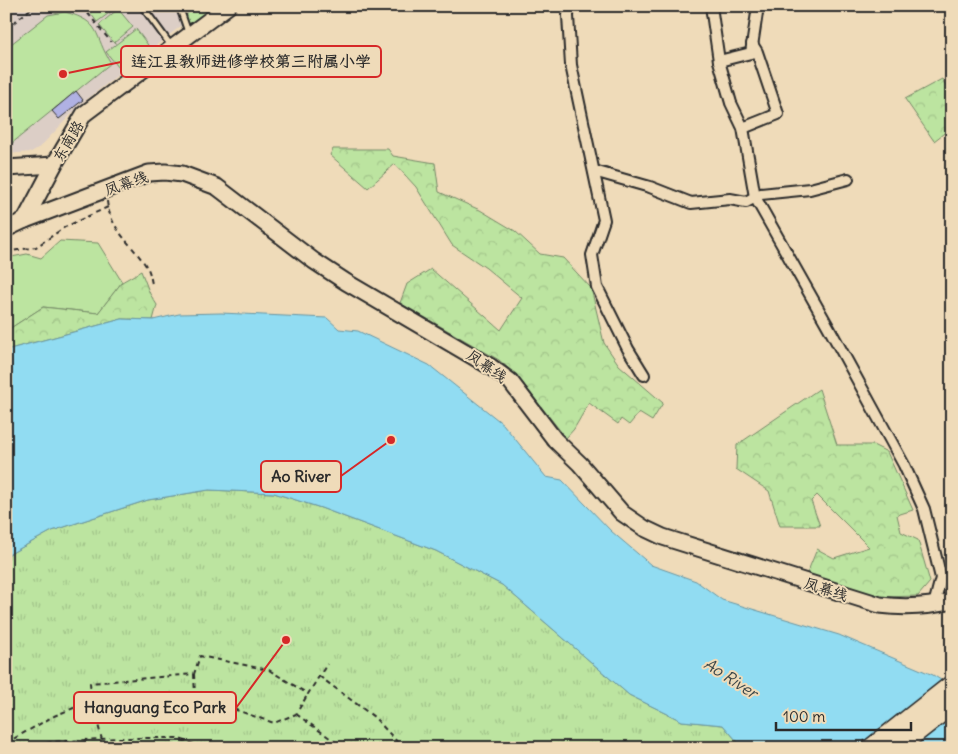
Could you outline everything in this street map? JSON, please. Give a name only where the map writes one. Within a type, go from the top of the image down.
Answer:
[{"type":"highway","points":[[872,748],[952,685]]},
{"type":"highway","points":[[896,748],[952,704]]},
{"type":"main road","name":"东南路","points":[[25,220],[54,164],[87,111],[228,6]]},
{"type":"main road","points":[[6,168],[54,164]]},
{"type":"main road","name":"凤幕线","points":[[6,229],[149,173],[182,174],[198,179],[217,187],[314,261],[346,282],[491,367],[510,381],[555,440],[580,464],[622,512],[644,528],[663,537],[880,605],[900,608],[934,605],[952,601]]},
{"type":"street","points":[[569,6],[571,65],[604,220],[592,255],[597,287],[628,349],[644,375]]},
{"type":"street","points":[[711,6],[720,61],[731,103],[743,128],[755,197],[899,456],[924,510],[941,578],[934,605]]},
{"type":"street","points":[[720,61],[751,53],[758,6]]},
{"type":"street","points":[[743,128],[778,114],[757,52],[752,44]]},
{"type":"street","points":[[594,170],[650,187],[691,203],[730,199],[746,202],[762,194],[810,189],[848,178]]},
{"type":"lane","points":[[142,6],[173,47]]},
{"type":"lane","points":[[179,6],[189,35]]},
{"type":"path","points":[[6,29],[34,6]]},
{"type":"path","points":[[82,6],[111,42]]},
{"type":"path","points":[[108,188],[108,207],[120,235],[149,270],[152,284]]},
{"type":"path","points":[[6,252],[36,247],[66,227],[108,207]]},
{"type":"path","points":[[308,694],[269,670],[200,656],[194,674],[195,696],[274,722],[296,714],[327,664]]},
{"type":"path","points":[[102,740],[92,701],[90,682],[194,674]]},
{"type":"path","points":[[319,676],[374,717],[403,748]]},
{"type":"path","points":[[6,743],[54,716],[92,701]]},
{"type":"path","points":[[296,714],[344,748]]},
{"type":"path","points":[[20,748],[52,742],[118,738],[177,738],[205,748]]},
{"type":"shaded area","points":[[6,6],[188,6],[186,22],[82,103],[40,147],[31,152],[6,154]]},
{"type":"green space","points":[[85,6],[115,6],[116,8],[97,22]]},
{"type":"green space","points":[[188,6],[215,6],[189,26],[186,22]]},
{"type":"green space","points":[[118,9],[133,27],[114,43],[99,25]]},
{"type":"green space","points":[[65,12],[86,20],[92,25],[111,63],[6,148],[6,48],[48,15]]},
{"type":"green space","points":[[136,29],[148,45],[119,68],[106,52]]},
{"type":"green space","points":[[942,79],[952,95],[952,127],[934,141],[905,99]]},
{"type":"green space","points":[[333,149],[388,149],[393,156],[435,163],[439,192],[480,210],[515,231],[540,254],[563,258],[591,288],[604,343],[619,365],[663,403],[652,421],[639,413],[629,425],[621,419],[618,424],[589,403],[574,429],[566,438],[517,376],[499,360],[400,303],[407,284],[431,269],[501,330],[522,298],[486,268],[452,245],[416,187],[395,164],[368,188],[330,155]]},
{"type":"green space","points":[[60,241],[98,243],[122,282],[98,313],[43,307],[6,331],[6,258],[27,254],[41,258]]},
{"type":"green space","points":[[141,271],[150,294],[157,305],[153,320],[122,319],[6,350],[6,331],[43,307],[98,313],[122,282]]},
{"type":"green space","points":[[819,389],[837,445],[873,445],[887,452],[913,510],[897,515],[901,532],[918,540],[930,582],[918,596],[881,597],[806,576],[817,549],[834,558],[869,547],[817,495],[811,501],[820,526],[780,526],[769,491],[736,469],[737,445]]},
{"type":"green space","points":[[209,490],[274,493],[321,508],[436,551],[502,585],[629,695],[682,721],[723,725],[743,748],[6,748],[6,556],[52,531],[148,500]]},
{"type":"water","points":[[221,313],[327,318],[339,329],[358,331],[429,365],[503,424],[546,477],[562,480],[611,531],[651,565],[696,581],[722,600],[839,635],[933,675],[952,687],[952,748],[743,748],[723,725],[682,721],[629,695],[502,585],[436,551],[321,508],[274,493],[209,490],[148,500],[52,531],[6,556],[6,350],[122,319],[153,320],[179,314]]},
{"type":"building","points":[[76,91],[83,100],[59,119],[52,111]]},
{"type":"place","name":"连江县教师进修学校第三附属小学","points":[[63,74]]},
{"type":"place","name":"Ao River","points":[[391,440]]},
{"type":"place","name":"Hanguang Eco Park","points":[[286,640]]}]
